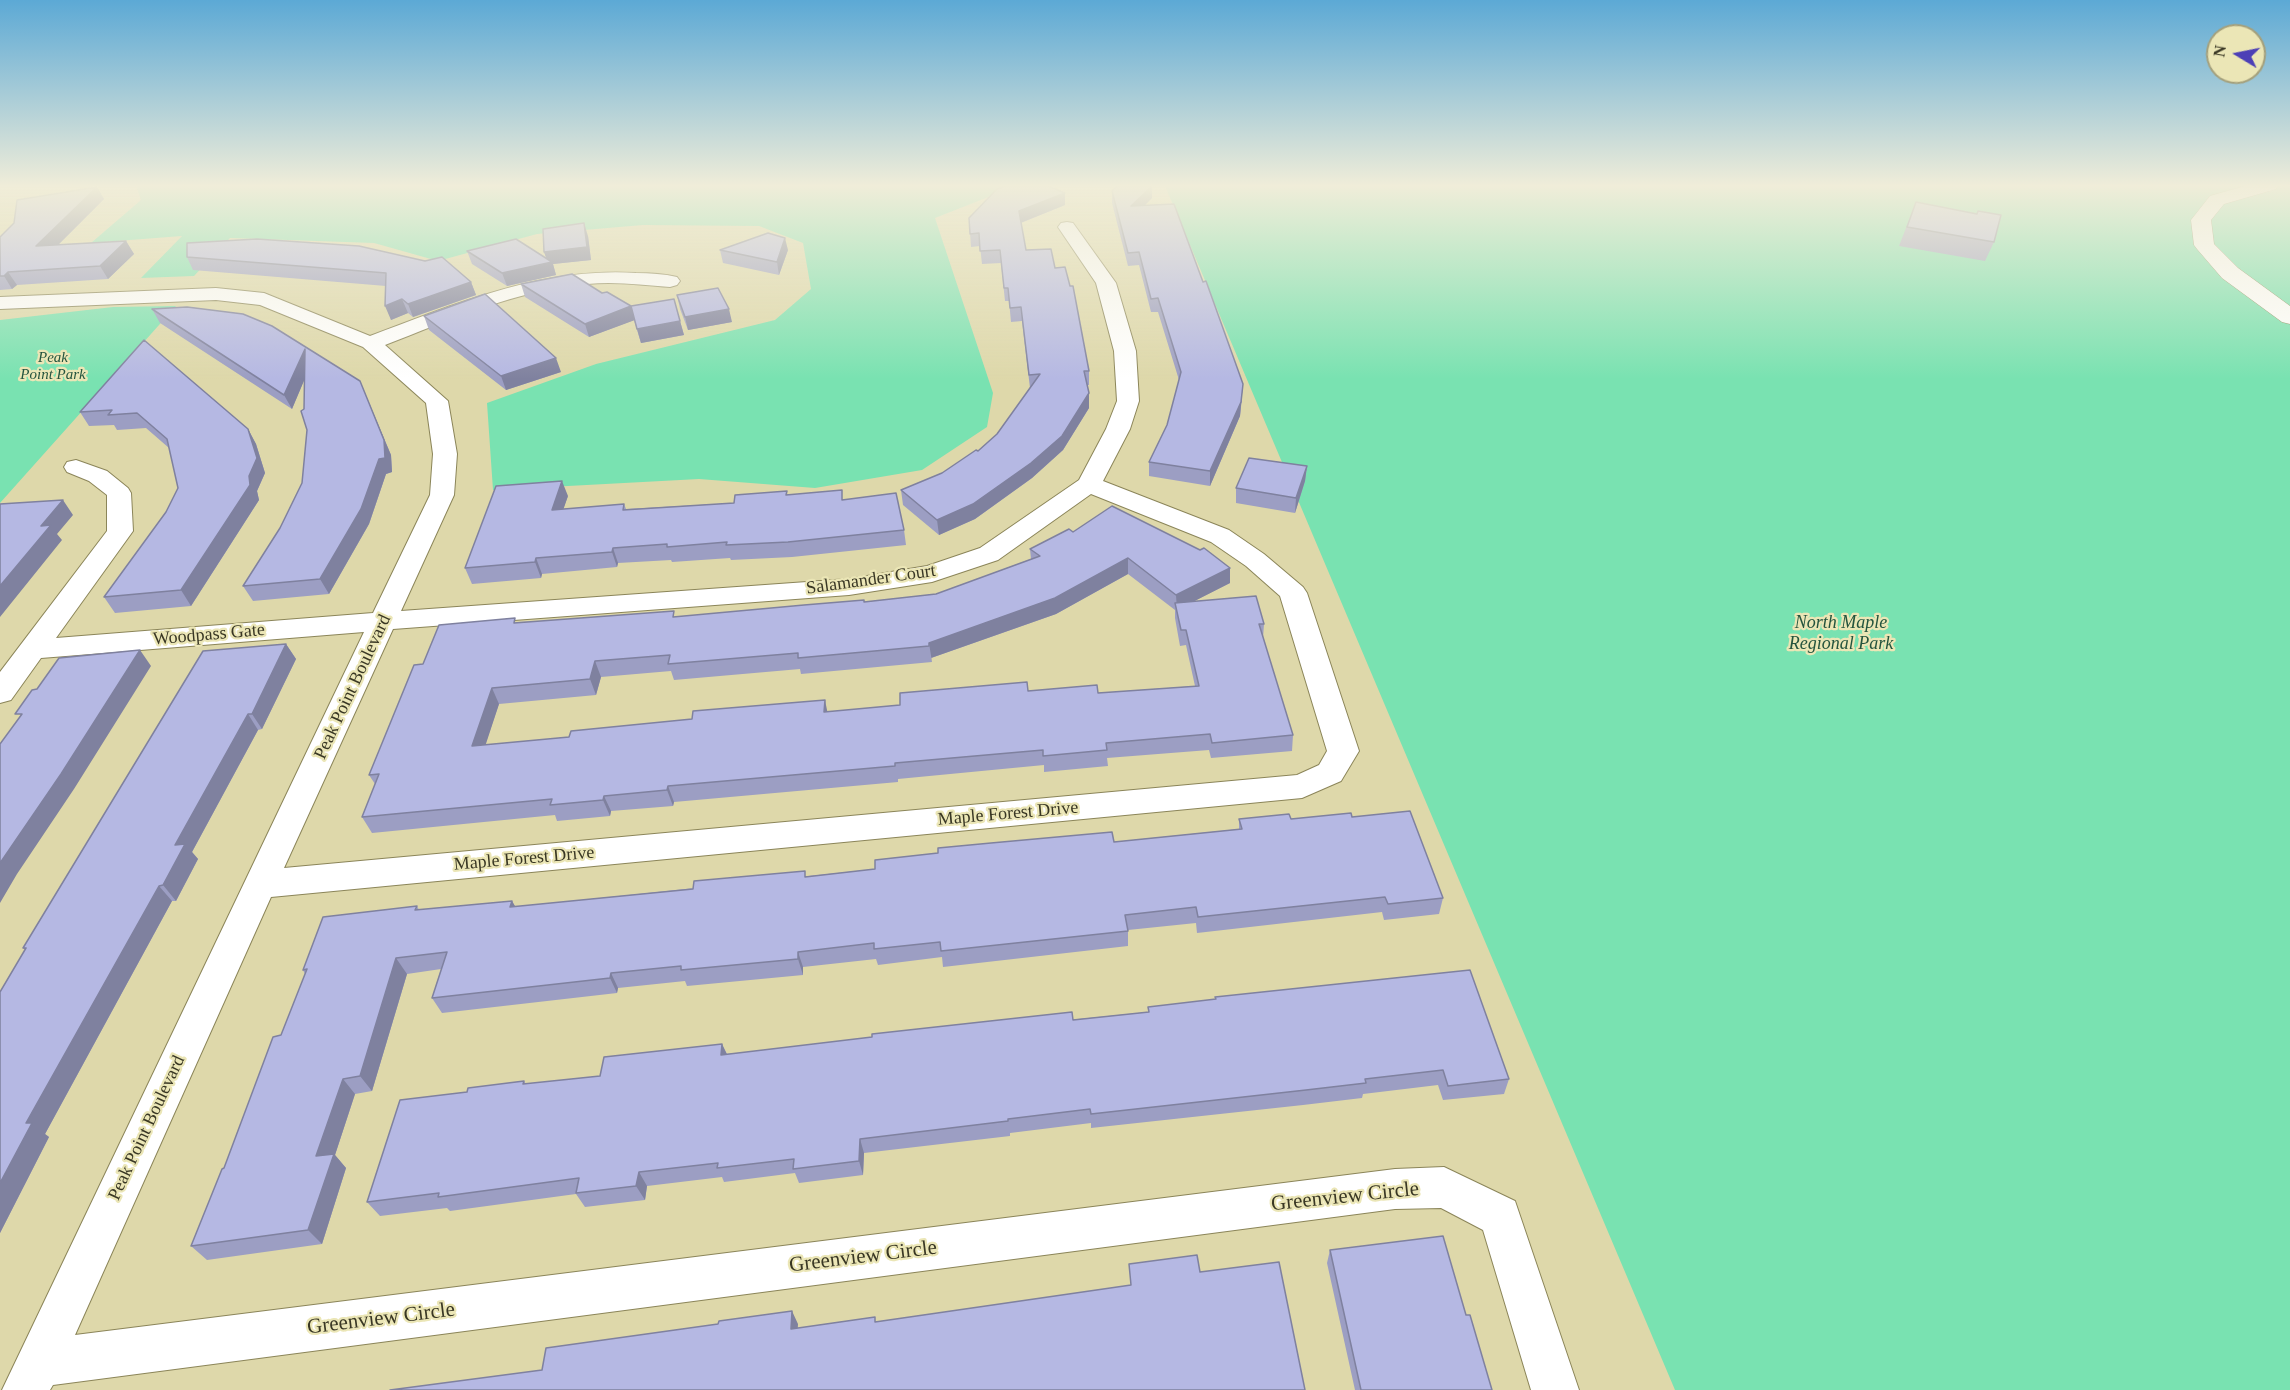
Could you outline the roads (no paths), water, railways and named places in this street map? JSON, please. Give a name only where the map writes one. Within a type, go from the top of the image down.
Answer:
[{"type":"street","name":"Salamander Court","points":[[384,621],[849,587],[932,574],[989,554],[1089,484],[1118,429],[1128,401],[1127,373],[1118,317],[1106,283],[1083,250]]},
{"type":"street","points":[[2209,250],[2230,273],[2290,317]]},
{"type":"street","points":[[370,343],[470,306],[541,286],[585,278],[612,277],[670,281]]},
{"type":"street","name":"Peak Point Boulevard","points":[[0,303],[216,294],[264,299],[370,343],[437,401],[445,454],[442,495],[33,1376]]},
{"type":"street","points":[[0,693],[120,531],[119,493],[98,476],[76,467]]},
{"type":"street","name":"Maple Forest Drive","points":[[260,884],[1302,786],[1330,773],[1343,751],[1293,593],[1254,560],[1220,536],[1089,484]]},
{"type":"street","name":"Woodpass Gate","points":[[33,649],[384,621]]},
{"type":"street","name":"Greenview Circle","points":[[33,1376],[1395,1189],[1444,1187],[1500,1216],[1555,1390]]},
{"type":"park label","name":"Peak Point Park","points":[[53,366]]},
{"type":"park label","name":"North Maple Regional Park","points":[[1841,633]]}]
